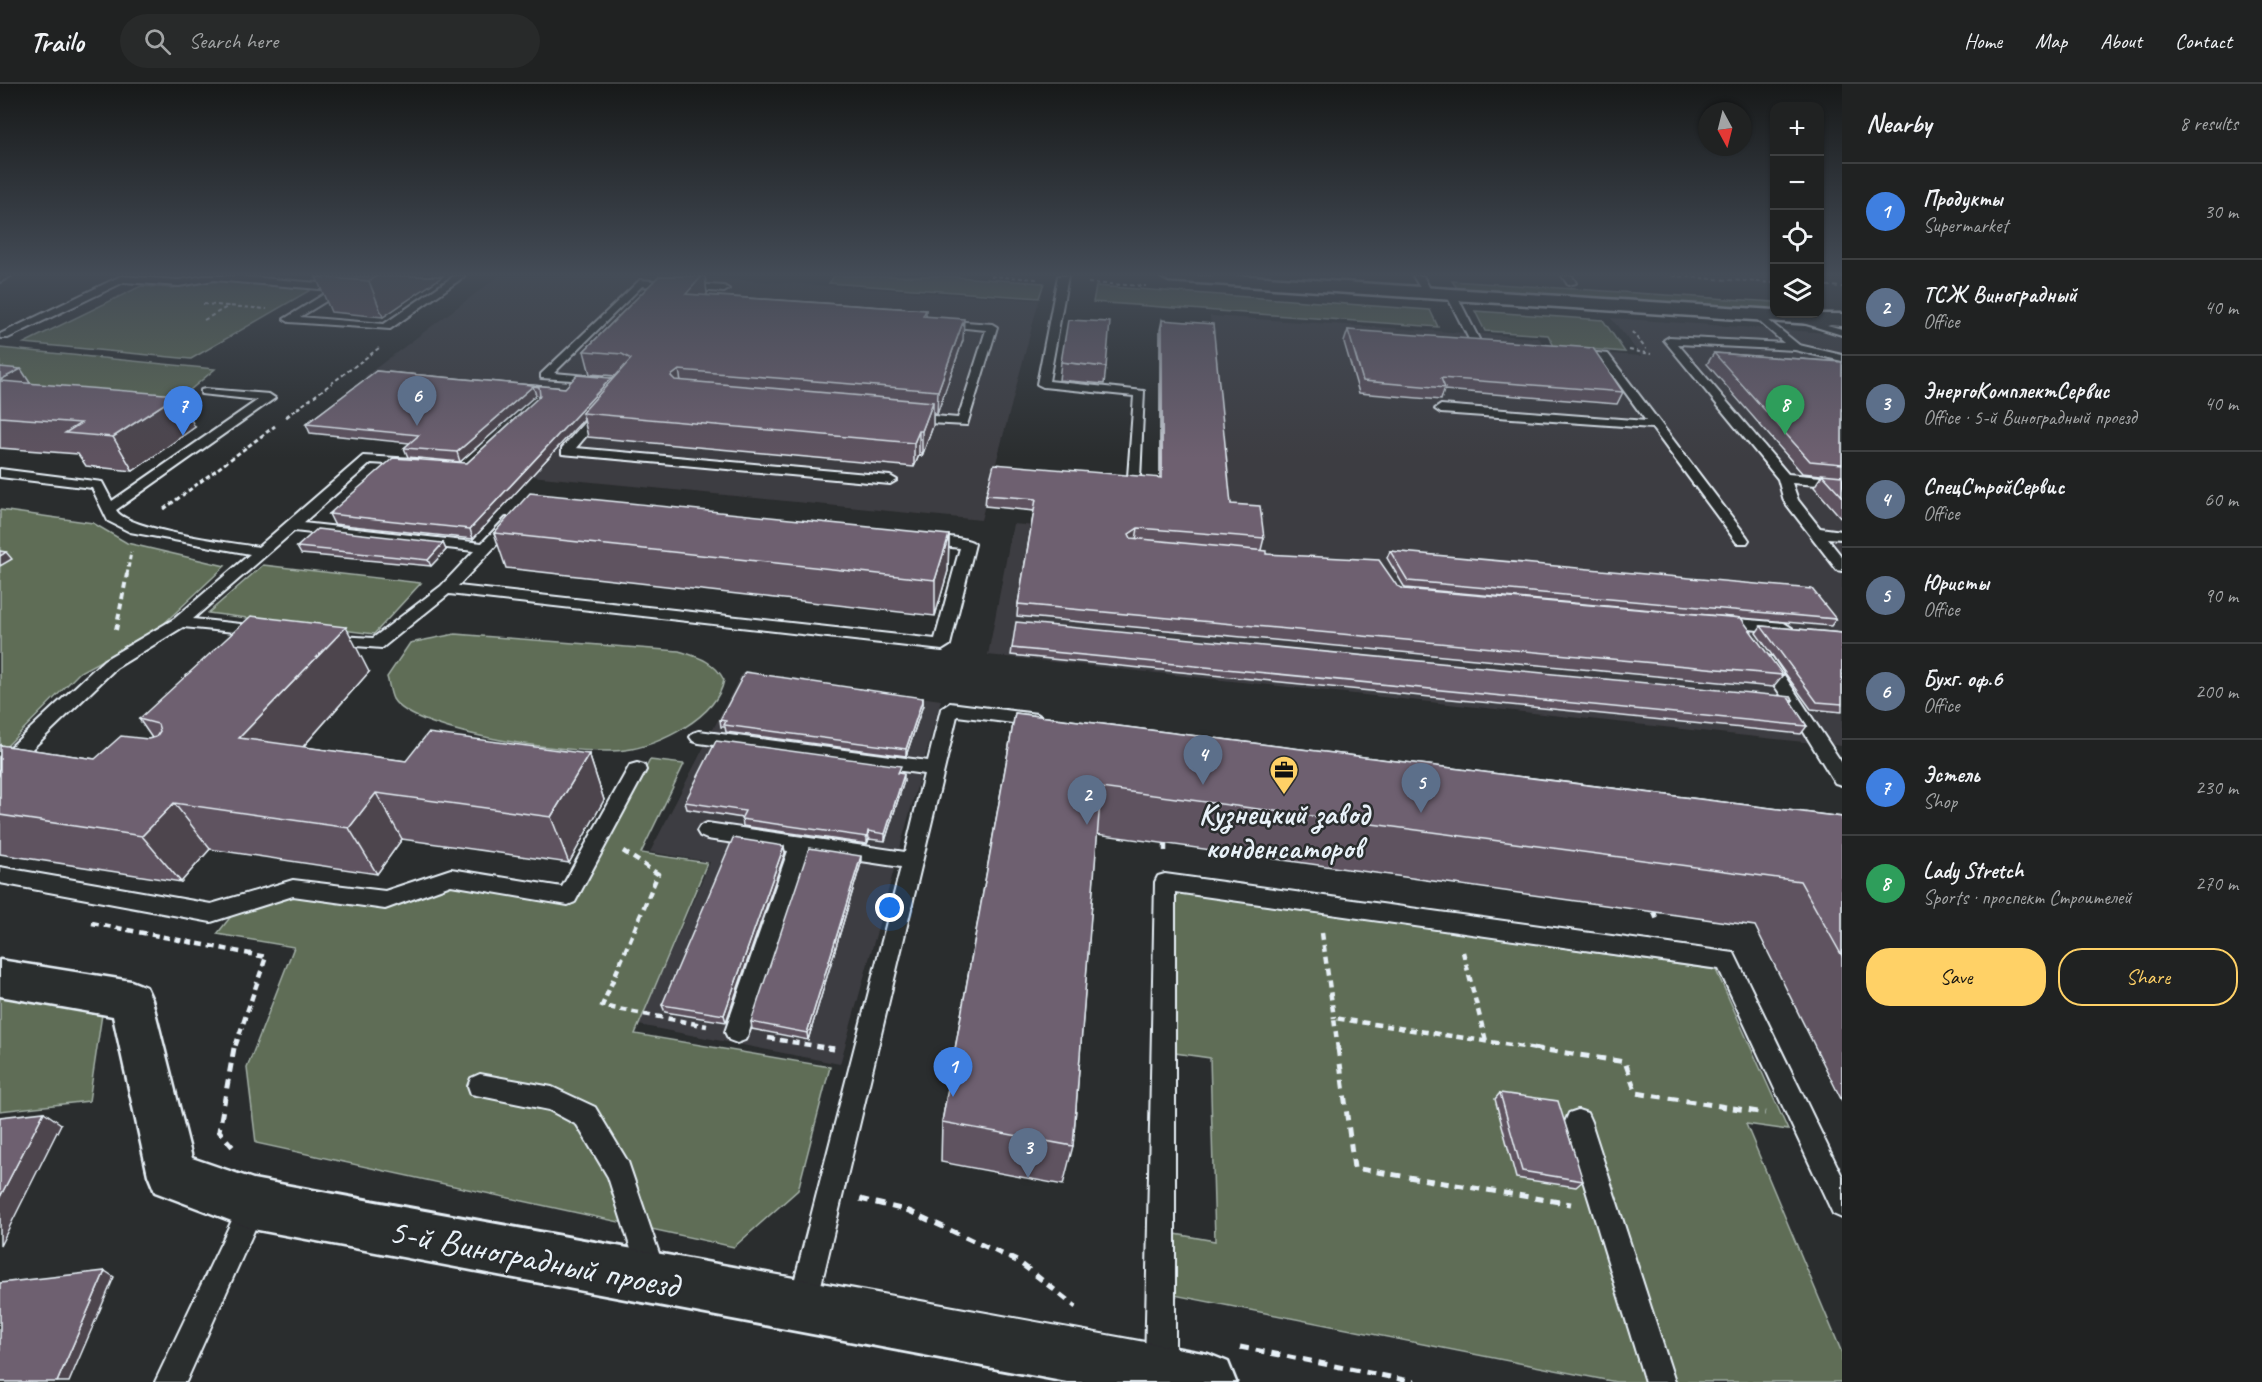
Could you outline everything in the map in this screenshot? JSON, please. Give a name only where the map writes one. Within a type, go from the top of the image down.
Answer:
[{"type":"main road","name":"5-й Виноградный проезд","points":[[0,978],[131,1000],[172,1175],[253,1204],[654,1280],[803,1304],[1208,1382]]},
{"type":"lane","points":[[585,337],[545,376],[615,381]]},
{"type":"lane","points":[[893,416],[963,422],[989,337]]},
{"type":"lane","points":[[1052,337],[1043,384],[1140,393],[1136,477]]},
{"type":"lane","points":[[1473,337],[1478,346]]},
{"type":"lane","points":[[1783,337],[1795,347]]},
{"type":"lane","points":[[1842,358],[1795,347],[1669,340],[1784,478],[1791,501],[1842,567]]},
{"type":"lane","points":[[1558,353],[1604,356],[1742,540]]},
{"type":"lane","points":[[109,508],[269,398],[205,392]]},
{"type":"lane","points":[[612,399],[567,451],[890,480]]},
{"type":"lane","points":[[1440,409],[1656,425]]},
{"type":"lane","points":[[0,768],[110,664],[180,622],[368,459],[432,465]]},
{"type":"lane","points":[[0,473],[98,485],[113,518],[135,530],[261,552]]},
{"type":"lane","points":[[1784,478],[1842,483]]},
{"type":"lane","points":[[318,638],[376,644],[446,589],[521,510]]},
{"type":"lane","points":[[291,526],[484,548]]},
{"type":"lane","points":[[1813,532],[1842,535]]},
{"type":"lane","points":[[446,589],[942,645],[968,544],[909,538]]},
{"type":"lane","points":[[180,622],[272,632]]},
{"type":"lane","points":[[1796,629],[1732,623],[1755,647],[1792,697],[1842,777]]},
{"type":"lane","points":[[1768,695],[1792,697]]},
{"type":"lane","points":[[803,1304],[950,709],[1057,723]]},
{"type":"lane","points":[[699,737],[935,770]]},
{"type":"lane","points":[[16,755],[38,758]]},
{"type":"lane","points":[[0,876],[211,913],[293,888],[385,900],[451,877],[568,896],[637,770]]},
{"type":"lane","points":[[707,831],[913,861]]},
{"type":"lane","points":[[737,1032],[800,846]]},
{"type":"lane","points":[[1160,1373],[1165,882],[1726,960],[1842,1205]]},
{"type":"lane","points":[[480,1086],[552,1099],[586,1116],[619,1171],[654,1280]]},
{"type":"lane","points":[[1578,1122],[1659,1382]]},
{"type":"lane","points":[[170,1382],[253,1204]]},
{"type":"path","points":[[110,664],[135,530],[383,345]]},
{"type":"path","points":[[159,506],[167,506]]},
{"type":"path","points":[[600,836],[658,874],[602,1006],[865,1055]]},
{"type":"path","points":[[1318,903],[1354,1168],[1606,1210]]},
{"type":"path","points":[[1455,923],[1486,1041]]},
{"type":"path","points":[[1334,1018],[1625,1062],[1636,1093],[1802,1119]]},
{"type":"shaded area","points":[[418,337],[1029,337],[981,520],[531,476],[602,398],[364,377]]},
{"type":"shaded area","points":[[1212,337],[1518,337],[1539,338],[1547,350],[1641,356],[1626,337],[1842,337],[1842,746],[988,655],[1013,524],[1260,546],[1228,516]]},
{"type":"shaded area","points":[[742,673],[941,700],[840,1064],[639,1025],[710,862],[650,852]]},
{"type":"green space","points":[[37,337],[230,337],[191,359],[24,343]]},
{"type":"green space","points":[[1549,337],[1614,337],[1625,352],[1554,346]]},
{"type":"green space","points":[[0,348],[215,369],[159,416],[0,392]]},
{"type":"green space","points":[[0,510],[93,523],[127,543],[225,566],[156,631],[80,672],[0,753]]},
{"type":"green space","points":[[263,565],[421,583],[374,634],[208,613]]},
{"type":"green space","points":[[455,634],[679,651],[710,664],[724,680],[719,693],[699,717],[654,743],[625,750],[604,751],[575,750],[502,740],[465,733],[433,723],[408,712],[393,699],[387,677],[410,643]]},
{"type":"green space","points":[[650,760],[684,764],[641,853],[707,863],[635,1034],[830,1067],[798,1190],[734,1247],[256,1143],[247,1068],[294,947],[217,934],[236,910],[288,896],[380,908],[446,885],[574,904]]},
{"type":"green space","points":[[1175,892],[1716,970],[1788,1130],[1746,1124],[1842,1353],[1842,1382],[1616,1382],[1174,1295],[1175,1234],[1215,1241],[1210,1058],[1175,1053]]},
{"type":"green space","points":[[0,997],[102,1014],[89,1101],[0,1111]]},
{"type":"building","points":[[598,337],[958,337],[938,391],[679,370],[671,376],[675,380],[933,402],[922,431],[919,431],[914,443],[582,413],[631,359],[622,354],[584,351]]},
{"type":"building","points":[[1065,337],[1109,337],[1106,367],[1061,362]]},
{"type":"building","points":[[1162,337],[1214,337],[1231,504],[1260,506],[1264,538],[1138,528],[1129,534],[1131,538],[1266,551],[1266,554],[1379,560],[1397,586],[1404,589],[1741,618],[1783,675],[1018,604],[1036,499],[986,495],[994,464],[1162,478]]},
{"type":"building","points":[[1350,337],[1437,337],[1593,348],[1623,392],[1441,378],[1445,388],[1363,381]]},
{"type":"building","points":[[1714,353],[1842,362],[1842,464],[1810,461]]},
{"type":"building","points":[[0,367],[21,369],[0,380]]},
{"type":"building","points":[[376,371],[565,388],[577,375],[611,378],[470,529],[329,514],[393,458],[467,463],[540,396],[539,387],[533,386],[457,452],[404,448],[419,435],[306,424]]},
{"type":"building","points":[[0,381],[178,395],[113,437],[65,433],[81,423],[0,417]]},
{"type":"building","points":[[1822,474],[1842,476],[1842,496]]},
{"type":"building","points":[[530,493],[949,535],[935,580],[494,533]]},
{"type":"building","points":[[317,529],[443,543],[428,560],[297,547]]},
{"type":"building","points":[[1390,551],[1812,589],[1836,619],[1408,581]]},
{"type":"building","points":[[251,616],[346,627],[239,738],[406,761],[428,733],[589,754],[551,817],[376,793],[349,828],[174,803],[142,836],[0,815],[0,745],[95,759],[121,736],[148,739],[156,737],[160,731],[158,724],[139,719]]},
{"type":"building","points":[[1016,622],[1792,697],[1793,700],[1789,699],[1807,726],[1012,648]]},
{"type":"building","points":[[1761,626],[1842,633],[1842,704],[1817,702]]},
{"type":"building","points":[[745,672],[923,698],[906,749],[724,725],[726,721],[720,720]]},
{"type":"building","points":[[1015,713],[1842,817],[1842,956],[1800,881],[1101,788],[1073,1146],[942,1122]]},
{"type":"building","points":[[716,741],[901,766],[898,773],[904,774],[885,834],[868,831],[867,837],[741,819],[745,811],[685,802]]},
{"type":"building","points":[[733,838],[784,846],[724,1015],[662,1005]]},
{"type":"building","points":[[809,848],[861,856],[807,1033],[751,1022]]},
{"type":"building","points":[[1500,1093],[1558,1101],[1583,1181],[1522,1171]]},
{"type":"building","points":[[44,1112],[0,1197],[0,1117]]},
{"type":"building","points":[[105,1271],[57,1382],[0,1382],[0,1283]]},
{"type":"place","name":"Бухг. оф.6","points":[[417,426]]},
{"type":"place","name":"Lady Stretch","points":[[1785,435]]},
{"type":"place","name":"Эстель","points":[[183,436]]},
{"type":"place","name":"СпецСтройСервис","points":[[1203,785]]},
{"type":"place","name":"Кузнецкий завод конденсаторов","points":[[1284,796]]},
{"type":"place","name":"Юристы","points":[[1421,813]]},
{"type":"place","name":"ТСЖ Виноградный","points":[[1087,825]]},
{"type":"place","name":"Продукты","points":[[953,1097]]},
{"type":"place","name":"ЭнергоКомплектСервис","points":[[1028,1178]]}]
